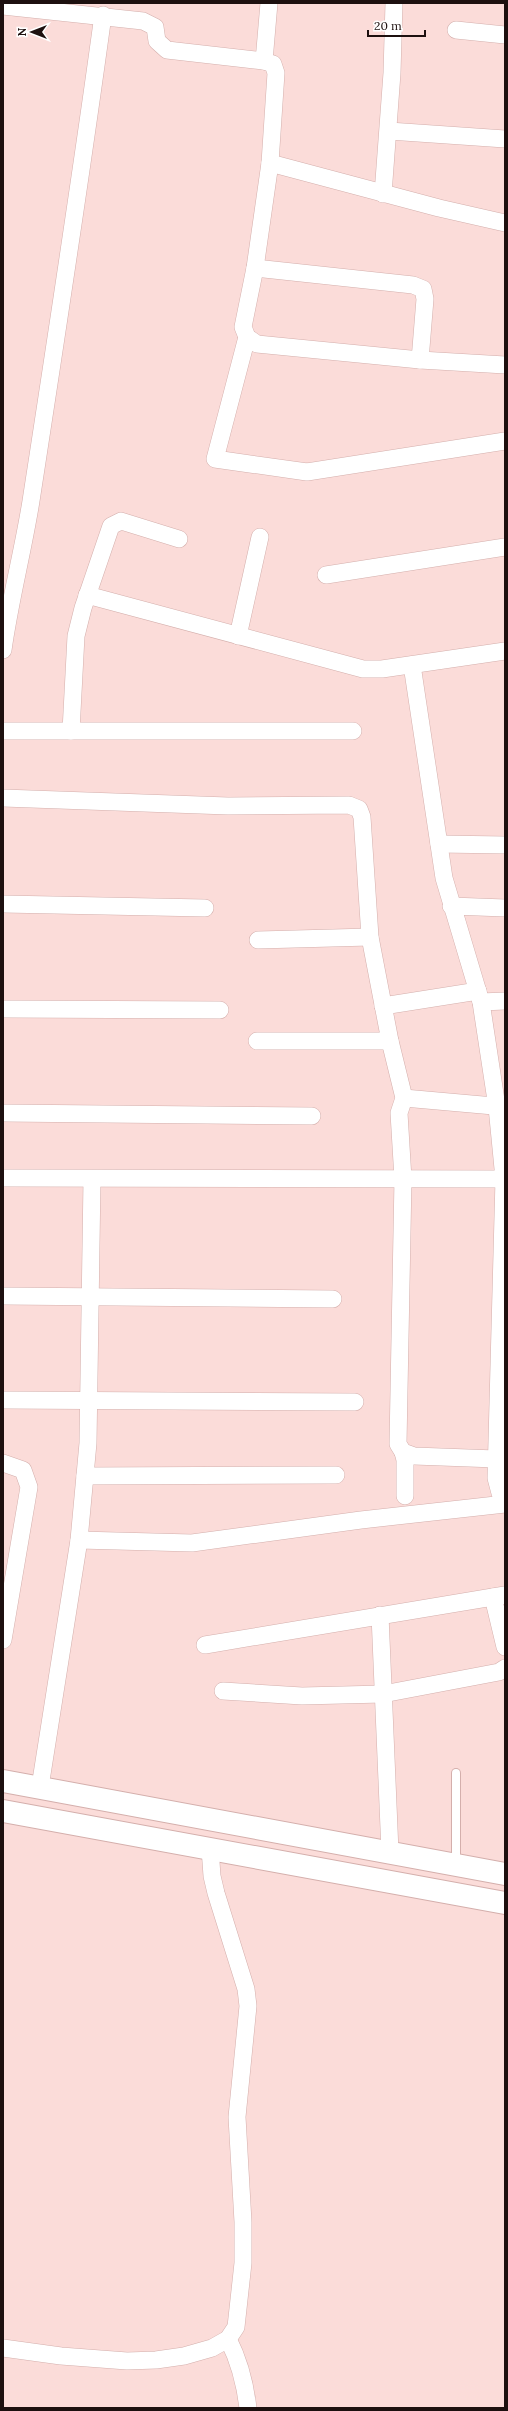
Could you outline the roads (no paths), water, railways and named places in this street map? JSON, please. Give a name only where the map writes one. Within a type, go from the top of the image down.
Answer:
[{"type":"main road","points":[[3,1781],[505,1874]]},
{"type":"main road","points":[[3,1811],[505,1903]]},
{"type":"street","points":[[264,61],[269,3]]},
{"type":"street","points":[[383,194],[388,131],[394,3]]},
{"type":"street","points":[[3,6],[26,6],[143,21],[155,27],[157,41],[167,50],[264,61],[273,64],[276,73],[270,163],[255,268],[244,326],[247,337],[215,459],[307,472],[505,441]]},
{"type":"street","points":[[3,650],[9,604],[31,504],[82,170],[103,15]]},
{"type":"street","points":[[456,30],[505,35]]},
{"type":"street","points":[[388,131],[505,139]]},
{"type":"street","points":[[270,163],[383,194],[505,223]]},
{"type":"street","points":[[255,268],[413,285],[422,289],[425,299],[420,360]]},
{"type":"street","points":[[247,337],[257,344],[420,360],[505,366]]},
{"type":"street","points":[[71,731],[76,636],[87,595],[111,526],[116,522],[129,522],[179,539]]},
{"type":"street","points":[[238,636],[260,537]]},
{"type":"street","points":[[326,575],[505,547]]},
{"type":"street","points":[[87,595],[363,669],[412,664],[505,651]]},
{"type":"street","points":[[79,1540],[192,1543],[505,1502],[500,1493],[496,1478],[504,1179],[501,1107],[479,996],[444,878],[412,664]]},
{"type":"street","points":[[3,731],[353,731]]},
{"type":"street","points":[[3,798],[228,806],[349,805],[359,809],[362,817],[370,937],[390,1040],[404,1098],[399,1113],[403,1179],[398,1444],[403,1452],[405,1460],[405,1496]]},
{"type":"street","points":[[439,844],[505,845]]},
{"type":"street","points":[[3,904],[205,908]]},
{"type":"street","points":[[452,906],[505,908]]},
{"type":"street","points":[[258,940],[370,937]]},
{"type":"street","points":[[383,1006],[479,996],[505,1001]]},
{"type":"street","points":[[3,1009],[220,1010]]},
{"type":"street","points":[[257,1041],[390,1040]]},
{"type":"street","points":[[404,1098],[501,1107]]},
{"type":"street","points":[[3,1113],[312,1116]]},
{"type":"street","points":[[3,1178],[92,1180],[504,1179]]},
{"type":"street","points":[[40,1787],[79,1540],[85,1476],[90,1401],[92,1180]]},
{"type":"street","points":[[3,1296],[333,1299]]},
{"type":"street","points":[[3,1400],[355,1402]]},
{"type":"street","points":[[403,1452],[414,1456],[496,1458]]},
{"type":"street","points":[[3,1463],[23,1470],[28,1487],[3,1640]]},
{"type":"street","points":[[85,1476],[336,1475]]},
{"type":"street","points":[[205,1645],[499,1596],[505,1646]]},
{"type":"street","points":[[380,1615],[390,1852]]},
{"type":"street","points":[[223,1691],[302,1696],[384,1694],[492,1674],[505,1668]]},
{"type":"street","points":[[3,2348],[61,2356],[127,2362],[156,2360],[184,2356],[212,2348],[228,2339],[236,2327],[243,2263],[243,2222],[236,2117],[248,2006],[246,1990],[213,1882],[210,1848]]},
{"type":"street","points":[[228,2339],[238,2359],[245,2384],[248,2408]]},
{"type":"lane","points":[[456,1773],[456,1865]]}]
